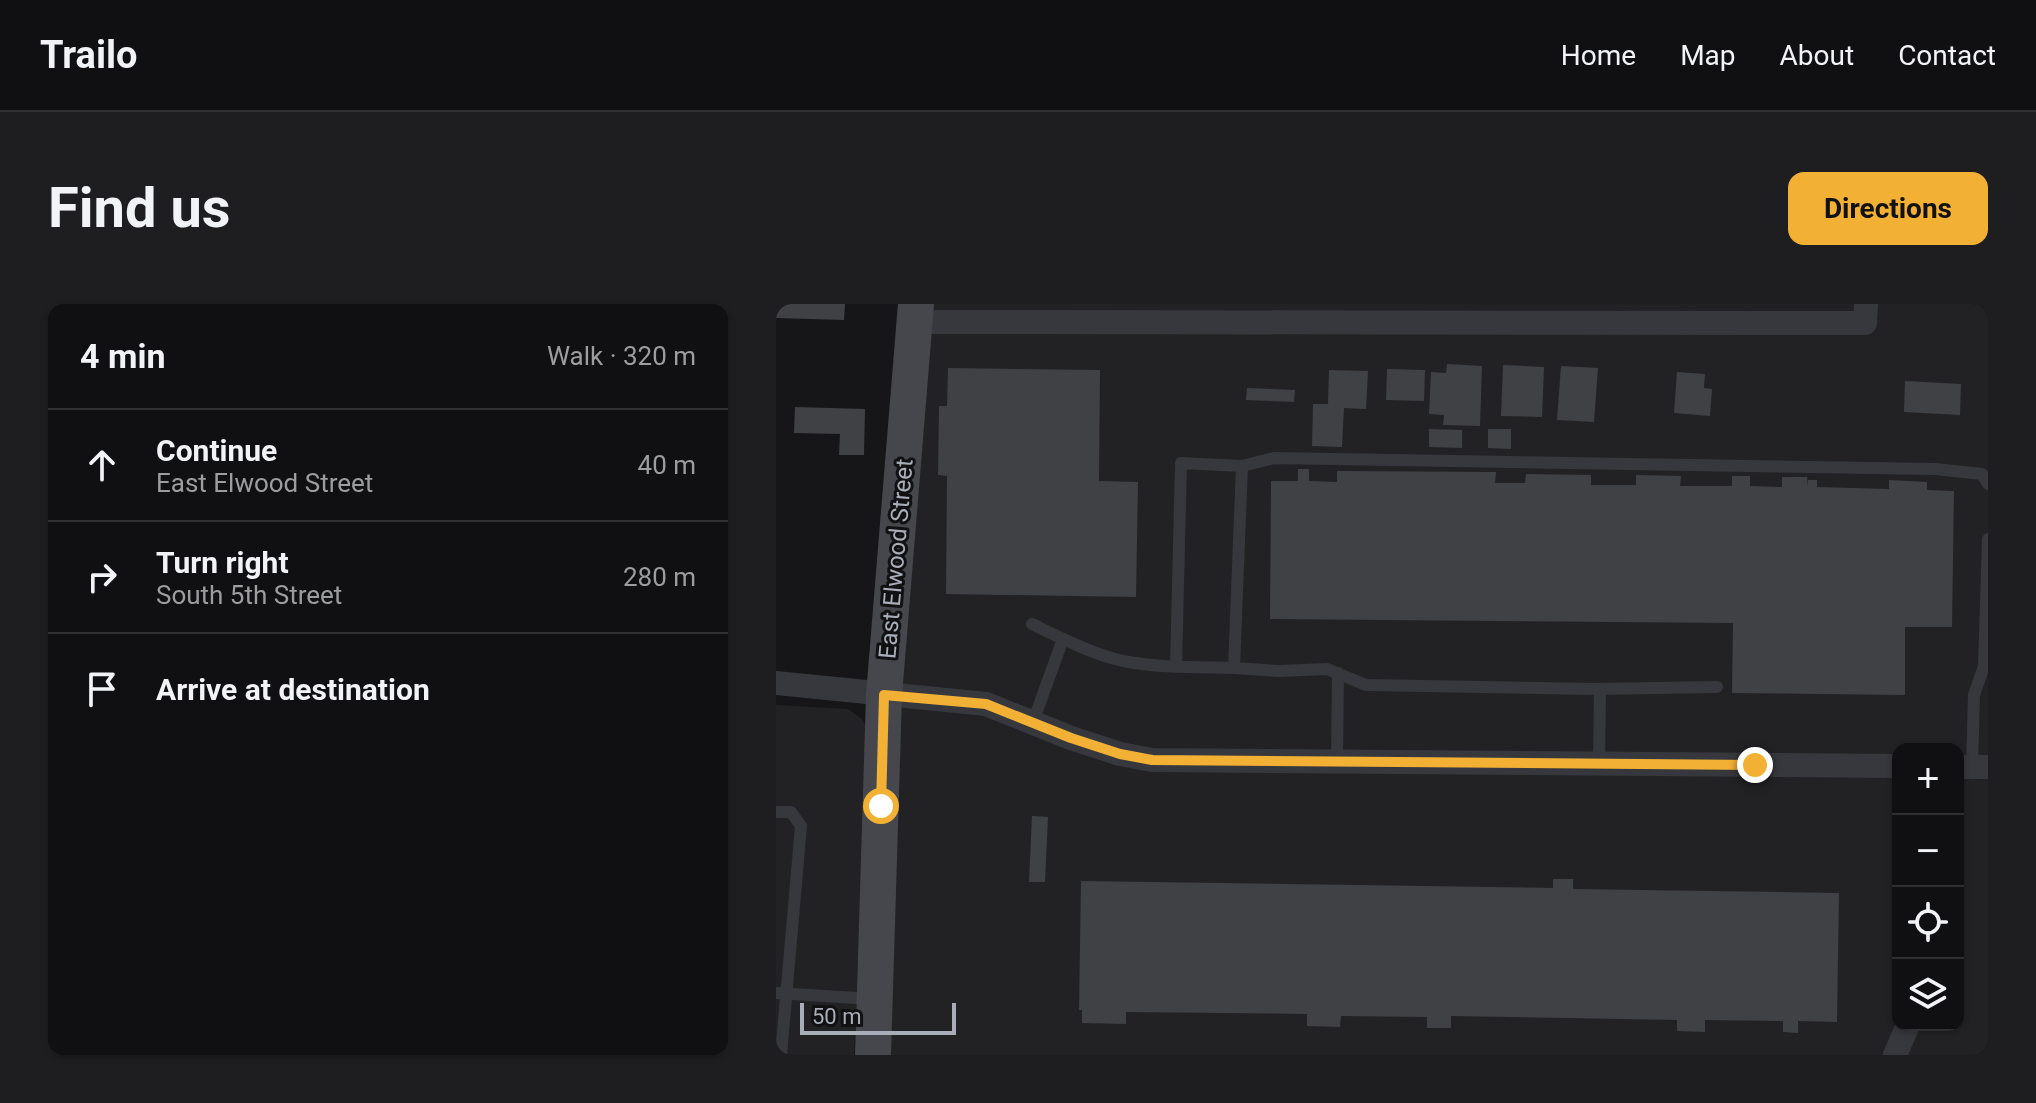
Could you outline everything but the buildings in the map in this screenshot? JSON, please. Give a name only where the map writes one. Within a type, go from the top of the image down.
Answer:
[{"type":"street","points":[[916,313],[1589,318],[1865,313]]},
{"type":"street","name":"East Elwood Street","points":[[873,1055],[884,695],[916,313]]},
{"type":"street","points":[[776,683],[986,704],[1120,754],[1152,760],[1892,766]]},
{"type":"street","points":[[1895,1055],[1905,1031]]},
{"type":"lane","points":[[1176,666],[1181,463],[1242,466],[1274,458],[1935,469],[1982,474],[1988,484]]},
{"type":"lane","points":[[1234,668],[1242,466]]},
{"type":"lane","points":[[1973,767],[1974,695],[1984,666],[1988,539]]},
{"type":"lane","points":[[1032,624],[1122,661],[1279,671],[1327,669],[1366,685],[1600,689],[1717,687]]},
{"type":"lane","points":[[1033,722],[1063,639]]},
{"type":"lane","points":[[1337,761],[1338,673]]},
{"type":"lane","points":[[1599,764],[1600,689]]},
{"type":"lane","points":[[776,812],[791,812],[801,826],[780,993],[781,1055]]},
{"type":"lane","points":[[780,993],[875,999]]},
{"type":"shaded area","points":[[928,304],[1988,304],[1988,1055],[888,1055],[896,785]]},
{"type":"shaded area","points":[[776,705],[848,709],[862,719],[868,730],[854,1055],[776,1055]]},
{"type":"route","points":[[881,806],[884,695],[986,704],[1071,738],[1120,754],[1152,760],[1755,765]]}]
